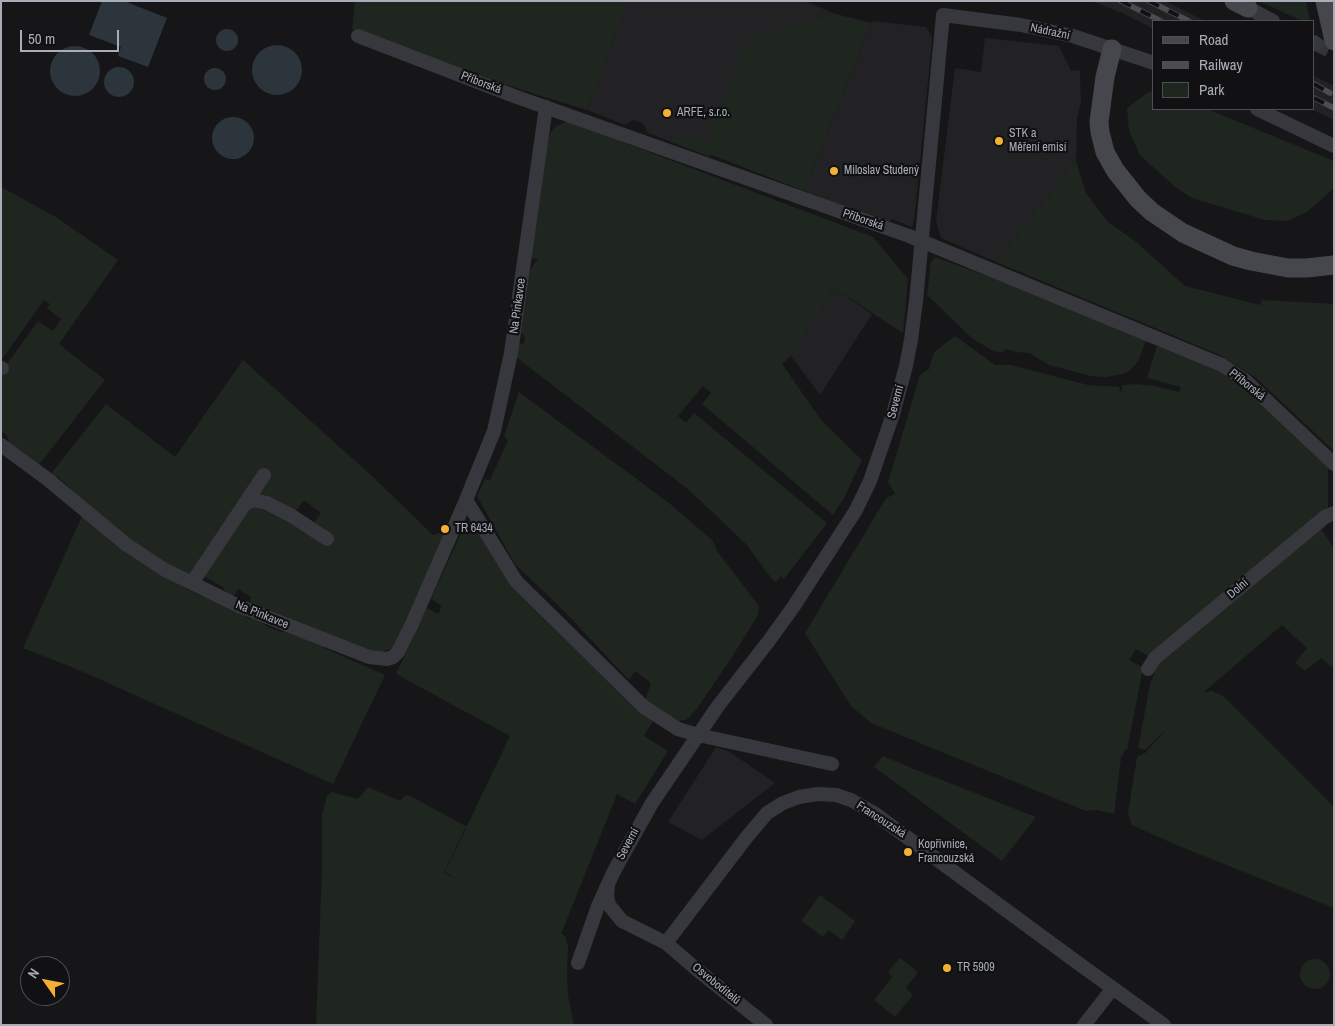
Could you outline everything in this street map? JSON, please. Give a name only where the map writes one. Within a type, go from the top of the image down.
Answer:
[{"type":"main road","points":[[1324,1],[1326,41]]},
{"type":"main road","points":[[1112,49],[1105,77],[1099,122],[1100,132],[1105,152],[1114,170],[1138,199],[1152,212],[1182,233],[1233,256],[1251,262],[1288,268],[1332,265]]},
{"type":"street","points":[[1241,5],[1271,20]]},
{"type":"street","name":"Nádražní","points":[[943,15],[1029,27],[1073,36],[1152,62]]},
{"type":"street","name":"Severní","points":[[578,963],[598,906],[614,871],[652,803],[698,735],[794,606],[856,510],[868,484],[889,429],[909,348],[916,304],[943,15]]},
{"type":"street","name":"Příborská","points":[[358,36],[546,107],[909,236],[1222,365],[1245,380],[1334,464]]},
{"type":"street","name":"Na Pinkavce","points":[[1,445],[46,478],[127,545],[165,570],[268,618],[369,657],[387,659],[393,657],[398,652],[412,624],[494,431],[511,353],[546,107]]},
{"type":"street","points":[[1260,110],[1334,146]]},
{"type":"street","points":[[192,583],[264,475]]},
{"type":"street","points":[[244,504],[252,500],[267,503],[292,516],[327,539]]},
{"type":"street","points":[[466,500],[516,581],[644,708],[678,728],[698,735],[832,764]]},
{"type":"street","name":"Dolní","points":[[1148,669],[1155,658],[1325,517],[1334,513]]},
{"type":"street","name":"Francouzská","points":[[666,943],[767,813],[783,803],[799,797],[811,794],[829,794],[850,800],[874,813],[1164,1025]]},
{"type":"street","points":[[608,886],[609,905],[616,915],[629,925],[666,943]]},
{"type":"street","name":"Osvoboditelů","points":[[666,943],[766,1025]]},
{"type":"street","points":[[1084,1025],[1114,988]]},
{"type":"shaded area","points":[[102,1],[124,1],[167,18],[148,67],[118,56],[121,47],[89,35]]},
{"type":"shaded area","points":[[628,1],[804,1],[836,14],[768,33],[708,156],[648,133],[643,123],[633,120],[625,125],[587,110]]},
{"type":"shaded area","points":[[1092,1],[1165,1],[1203,20],[1152,20],[1152,28]]},
{"type":"shaded area","points":[[872,21],[926,27],[931,35],[932,41],[912,227],[892,219],[889,223],[804,191]]},
{"type":"shaded area","points":[[227,29],[235,32],[238,40],[235,48],[227,51],[219,48],[216,40],[219,32]]},
{"type":"shaded area","points":[[985,38],[1059,46],[1071,71],[1080,70],[1081,101],[1077,119],[1076,161],[996,262],[941,238],[936,221],[955,68],[981,72]]},
{"type":"shaded area","points":[[272,45],[282,45],[295,52],[302,65],[302,75],[295,88],[282,95],[272,95],[263,91],[256,84],[252,75],[252,65],[256,56],[263,49]]},
{"type":"shaded area","points":[[70,46],[80,46],[93,53],[100,66],[100,76],[93,89],[80,96],[70,96],[61,92],[54,85],[50,76],[50,66],[54,57],[61,50]]},
{"type":"shaded area","points":[[119,67],[125,68],[133,76],[133,88],[125,96],[119,97],[113,96],[105,88],[104,82],[105,76],[113,68]]},
{"type":"shaded area","points":[[211,68],[219,68],[226,75],[226,83],[219,90],[211,90],[204,83],[204,75]]},
{"type":"shaded area","points":[[1315,76],[1334,86],[1334,120],[1313,110],[1315,110]]},
{"type":"shaded area","points":[[233,117],[248,123],[254,138],[248,153],[233,159],[218,153],[212,138],[218,123]]},
{"type":"shaded area","points":[[834,288],[872,314],[820,395],[791,356]]},
{"type":"shaded area","points":[[716,747],[730,752],[775,783],[702,840],[668,822]]},
{"type":"green space","points":[[355,1],[628,1],[587,110],[464,72],[352,29]]},
{"type":"green space","points":[[1259,1],[1306,1],[1310,20],[1300,20]]},
{"type":"green space","points":[[836,14],[871,23],[804,191],[712,155],[708,156],[674,143],[678,131],[707,141],[741,51],[744,52],[752,38],[757,35]]},
{"type":"green space","points":[[1152,91],[1152,110],[1209,110],[1334,161],[1334,188],[1307,212],[1287,221],[1265,220],[1192,198],[1175,187],[1140,155],[1129,131],[1127,108]]},
{"type":"green space","points":[[567,121],[873,237],[908,279],[903,333],[834,288],[791,356],[782,364],[822,421],[862,460],[844,498],[833,515],[702,404],[711,393],[703,386],[678,416],[686,423],[694,413],[827,523],[784,579],[781,576],[776,582],[771,578],[746,544],[689,490],[516,357],[518,345],[524,343],[525,336],[521,332],[530,270],[538,259],[530,257],[539,172],[546,158],[545,152],[550,134],[555,127]]},
{"type":"green space","points":[[1076,161],[1086,193],[1107,221],[1135,241],[1185,286],[1260,305],[1262,300],[1334,304],[1334,451],[1255,377],[1220,355],[996,262]]},
{"type":"green space","points":[[1,187],[56,217],[118,260],[59,344],[105,380],[38,466],[9,444],[7,435],[1,431],[1,372],[38,321],[53,331],[61,319],[47,308],[50,304],[44,300],[1,361]]},
{"type":"green space","points":[[935,257],[1014,286],[1146,341],[1138,361],[1130,371],[1123,374],[1106,377],[1091,376],[1049,365],[1029,353],[1006,349],[1000,353],[992,350],[974,340],[927,295],[931,262]]},
{"type":"green space","points":[[955,336],[995,365],[1011,365],[1088,385],[1120,387],[1119,391],[1121,392],[1123,385],[1136,384],[1155,386],[1179,392],[1181,387],[1147,378],[1157,346],[1219,371],[1243,387],[1328,468],[1328,507],[1323,513],[1150,657],[1136,649],[1129,660],[1143,668],[1127,750],[1125,750],[1121,758],[1114,814],[1096,810],[1086,811],[871,723],[851,706],[805,633],[886,498],[895,494],[888,482],[920,375],[929,369],[934,352]]},
{"type":"green space","points":[[243,360],[373,477],[433,535],[438,533],[447,534],[402,635],[393,648],[380,653],[368,651],[250,604],[251,597],[238,589],[231,596],[223,587],[202,575],[251,505],[313,524],[321,513],[304,500],[296,511],[255,494],[270,474],[265,467],[189,576],[152,556],[120,535],[58,477],[53,478],[50,475],[106,404],[175,457]]},
{"type":"green space","points":[[519,392],[669,503],[713,541],[717,551],[759,606],[758,615],[732,657],[696,710],[686,720],[677,721],[645,701],[651,683],[635,671],[629,680],[564,611],[515,564],[477,496],[485,479],[490,480],[508,440],[504,437]]},
{"type":"green space","points":[[82,516],[131,556],[189,590],[203,597],[208,596],[244,614],[246,618],[258,620],[268,627],[324,645],[324,648],[385,675],[333,784],[79,670],[23,648]]},
{"type":"green space","points":[[473,521],[510,579],[653,721],[644,736],[668,751],[635,804],[617,794],[561,934],[565,936],[568,945],[568,995],[574,1025],[316,1025],[322,869],[322,815],[327,796],[331,792],[358,799],[368,787],[400,801],[406,795],[466,826],[444,873],[457,879],[445,872],[510,736],[396,674],[427,608],[438,614],[442,606],[431,599],[466,522]]},
{"type":"green space","points":[[1320,527],[1334,549],[1334,669],[1321,658],[1305,671],[1295,663],[1307,648],[1282,625],[1204,692],[1212,691],[1223,696],[1334,807],[1334,908],[1174,844],[1132,825],[1128,813],[1137,757],[1145,753],[1169,727],[1145,750],[1138,748],[1150,684],[1158,665]]},
{"type":"green space","points":[[883,756],[1036,817],[1002,861],[874,767]]},
{"type":"green space","points":[[820,895],[855,921],[842,940],[829,930],[823,937],[801,921]]},
{"type":"green space","points":[[900,958],[918,972],[906,988],[913,995],[895,1017],[874,1000],[892,977],[888,972]]},
{"type":"green space","points":[[1315,959],[1325,964],[1330,974],[1325,984],[1315,989],[1305,984],[1300,974],[1305,964]]},
{"type":"tunnel","points":[[1316,44],[1334,53]]},
{"type":"railway","points":[[1121,1],[1159,20]]},
{"type":"railway","points":[[1149,1],[1187,20]]},
{"type":"railway","points":[[1315,85],[1330,93]]},
{"type":"railway","points":[[1315,98],[1334,108]]},
{"type":"place","name":"ARFE, s.r.o.","points":[[667,113]]},
{"type":"place","name":"STK a Měření emisí","points":[[999,141]]},
{"type":"place","name":"Miloslav Studený","points":[[834,171]]},
{"type":"place","name":"TR 6434","points":[[445,529]]},
{"type":"place","name":"Kopřivnice, Francouzská","points":[[908,852]]},
{"type":"place","name":"TR 5909","points":[[947,968]]}]
